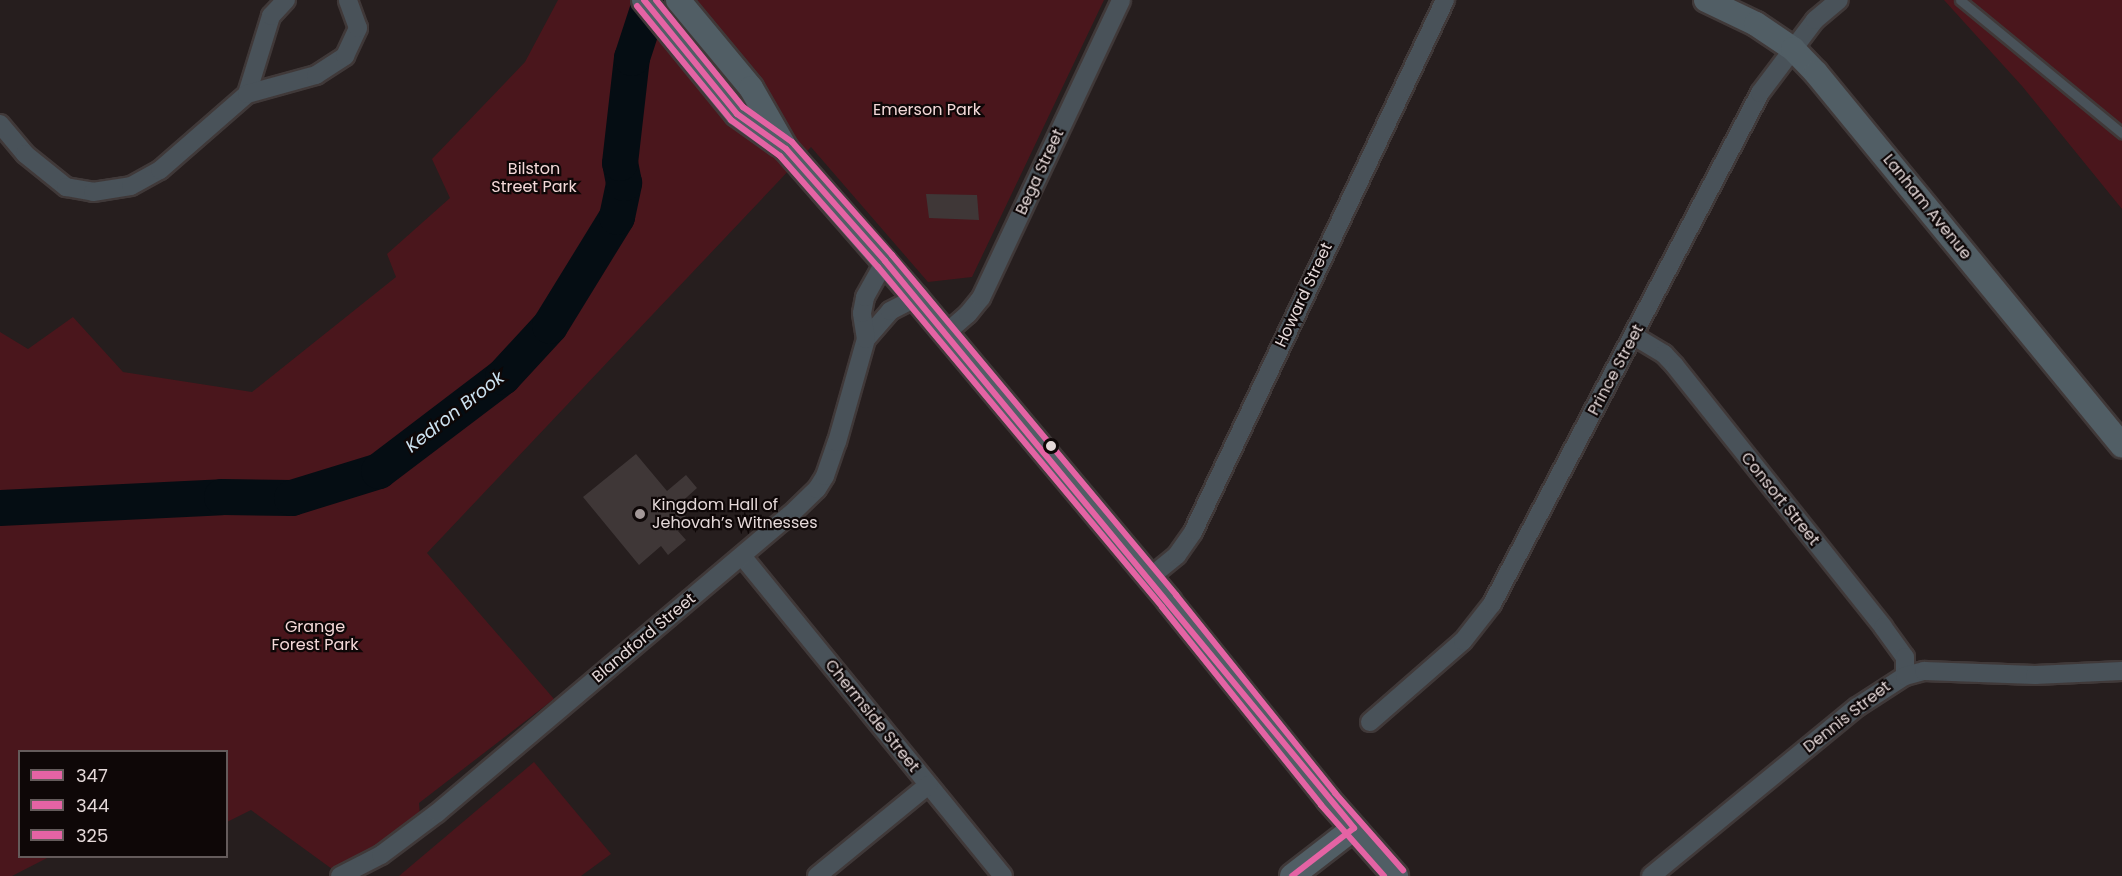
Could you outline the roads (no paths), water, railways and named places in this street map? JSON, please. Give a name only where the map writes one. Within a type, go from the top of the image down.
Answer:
[{"type":"main road","points":[[644,0],[737,114],[786,149]]},
{"type":"main road","points":[[678,0],[751,88],[786,149],[885,261],[1396,876]]},
{"type":"main road","name":"Lanham Avenue","points":[[1706,0],[1756,24],[1793,49],[1857,120],[2122,446]]},
{"type":"main road","points":[[1292,876],[1354,828]]},
{"type":"street","points":[[247,94],[271,16],[286,0]]},
{"type":"street","points":[[0,124],[25,154],[66,187],[93,192],[131,186],[160,170],[247,94],[316,75],[345,56],[358,28],[348,0]]},
{"type":"street","name":"Bega Street","points":[[945,334],[968,314],[981,298],[1121,0]]},
{"type":"street","name":"Howard Street","points":[[1149,578],[1177,555],[1193,532],[1445,0]]},
{"type":"street","name":"Prince Street","points":[[1370,722],[1463,641],[1482,621],[1760,93],[1815,20],[1839,0]]},
{"type":"street","name":"Blandford Street","points":[[340,876],[381,855],[436,813],[804,503],[825,476],[837,442],[866,339],[862,313],[865,297],[885,261]]},
{"type":"street","name":"Blandford Street","points":[[866,339],[890,311],[916,298]]},
{"type":"street","name":"Consort Street","points":[[1634,336],[1664,354],[1675,366],[1883,627],[1905,657],[1905,676]]},
{"type":"street","name":"Chermside Street","points":[[742,556],[1003,876]]},
{"type":"street","name":"Dennis Street","points":[[1651,876],[1857,707],[1905,676],[1924,671],[2035,675],[2122,671]]},
{"type":"street","points":[[816,876],[928,785]]},
{"type":"lane","points":[[1960,0],[2122,133]]},
{"type":"waterway","name":"Kedron Brook","points":[[0,508],[222,497],[292,498],[379,471],[503,377],[550,326],[617,217],[624,183],[620,163],[632,58],[651,0]]},
{"type":"place","name":"Kingdom Hall of Jehovah’s Witnesses","points":[[640,514]]},
{"type":"park label","name":"Emerson Park","points":[[927,110]]},
{"type":"park label","name":"Bilston Street Park","points":[[534,178]]},
{"type":"park label","name":"Grange Forest Park","points":[[315,636]]}]
